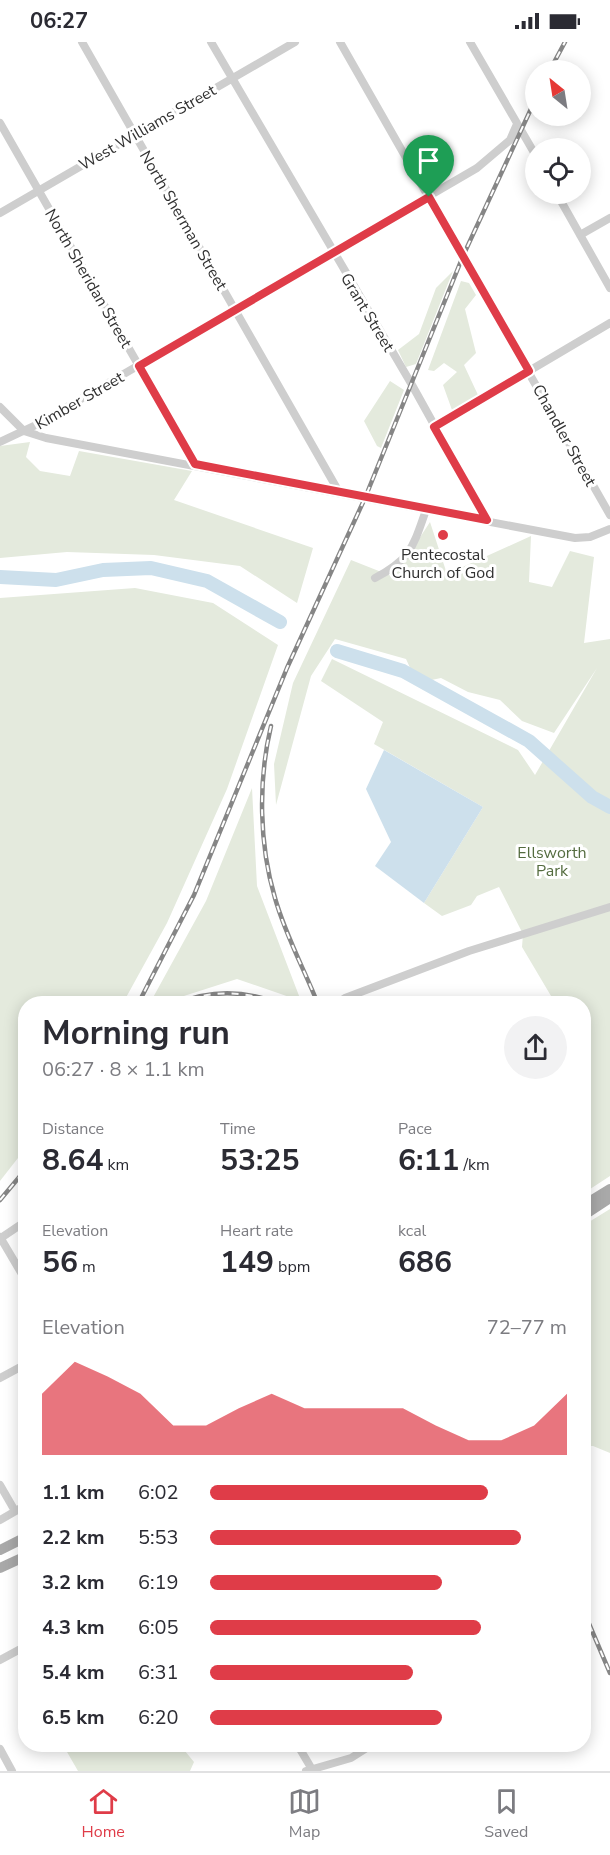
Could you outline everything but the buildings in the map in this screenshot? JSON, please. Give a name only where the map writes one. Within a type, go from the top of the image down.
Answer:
[{"type":"main road","points":[[591,1201],[610,1189]]},
{"type":"main road","points":[[591,1210],[610,1198]]},
{"type":"main road","points":[[0,1550],[18,1541]]},
{"type":"main road","points":[[0,1568],[18,1560]]},
{"type":"street","name":"North Sherman Street","points":[[82,42],[339,492]]},
{"type":"street","name":"Grant Street","points":[[211,42],[487,520]]},
{"type":"street","name":"West Williams Street","points":[[0,213],[295,42]]},
{"type":"street","name":"Chandler Street","points":[[340,42],[610,515]]},
{"type":"street","points":[[470,42],[525,138]]},
{"type":"street","name":"North Sheridan Street","points":[[0,123],[195,464]]},
{"type":"street","name":"Kimber Street","points":[[0,442],[24,431],[139,366],[429,197],[492,157],[510,140],[517,124]]},
{"type":"street","points":[[563,204],[610,288]]},
{"type":"street","points":[[580,235],[610,218]]},
{"type":"street","points":[[434,427],[610,323]]},
{"type":"street","points":[[0,407],[24,431],[46,438],[195,464],[575,538],[590,537],[610,529]]},
{"type":"street","points":[[375,578],[398,566],[413,547],[426,510]]},
{"type":"street","points":[[350,996],[469,951],[610,906]]},
{"type":"street","points":[[18,1226],[0,1238],[18,1268]]},
{"type":"street","points":[[0,1378],[18,1368]]},
{"type":"street","points":[[0,1485],[15,1511]]},
{"type":"street","points":[[0,1520],[18,1509]]},
{"type":"street","points":[[0,1660],[18,1650]]},
{"type":"street","points":[[0,1749],[12,1771]]},
{"type":"street","points":[[301,1752],[310,1770],[351,1758],[361,1752]]},
{"type":"green space","points":[[453,271],[416,364],[406,367],[398,350],[419,334],[436,288]]},
{"type":"green space","points":[[461,281],[469,283],[476,295],[465,309],[476,353],[464,365],[478,395],[452,410],[443,385],[457,372],[444,363],[434,371],[428,370]]},
{"type":"green space","points":[[390,381],[404,390],[381,448],[377,446],[364,421]]},
{"type":"green space","points":[[30,442],[26,457],[40,471],[70,476],[79,451],[192,471],[174,500],[313,548],[297,603],[240,566],[154,555],[67,552],[0,558],[0,446]]},
{"type":"green space","name":"Ellsworth Park","points":[[430,522],[447,574],[531,536],[529,582],[552,587],[570,551],[594,557],[584,643],[610,639],[610,1176],[591,1188],[591,996],[551,996],[522,947],[523,934],[499,887],[477,896],[471,905],[442,916],[424,903],[483,807],[374,744],[383,722],[321,681],[332,659],[518,750],[535,775],[597,668],[554,733],[522,721],[500,700],[468,692],[441,678],[417,683],[406,659],[335,639],[311,676],[276,805],[274,764],[293,683],[351,560],[394,577]]},
{"type":"green space","points":[[135,588],[213,603],[278,645],[227,789],[167,923],[127,996],[18,996],[18,1158],[0,1181],[0,598]]},
{"type":"green space","points":[[252,788],[257,886],[299,996],[286,996],[237,979],[184,996],[154,996],[206,901]]},
{"type":"green space","points":[[610,1209],[610,1453],[591,1446],[591,1221]]},
{"type":"green space","points":[[67,1752],[186,1752],[194,1762],[190,1771],[78,1771]]},
{"type":"water","points":[[384,750],[483,807],[424,903],[375,866],[391,842],[366,789]]},
{"type":"waterway","points":[[0,577],[56,580],[103,570],[151,568],[207,581],[280,622]]},
{"type":"waterway","points":[[337,651],[403,671],[529,741],[592,797],[610,807]]},
{"type":"railway","points":[[555,60],[565,42]]},
{"type":"railway","points":[[142,996],[194,895],[287,668],[365,498],[463,256],[525,122]]},
{"type":"railway","points":[[271,726],[262,790],[266,856],[279,911],[314,996]]},
{"type":"railway","points":[[203,996],[216,994],[255,996]]},
{"type":"railway","points":[[0,1200],[18,1179]]},
{"type":"railway","points":[[591,1628],[610,1673]]},
{"type":"place","name":"Pentecostal Church of God","points":[[443,535]]},
{"type":"route","points":[[429,197],[529,371],[434,427],[487,520],[195,464],[139,366],[429,197]]}]
